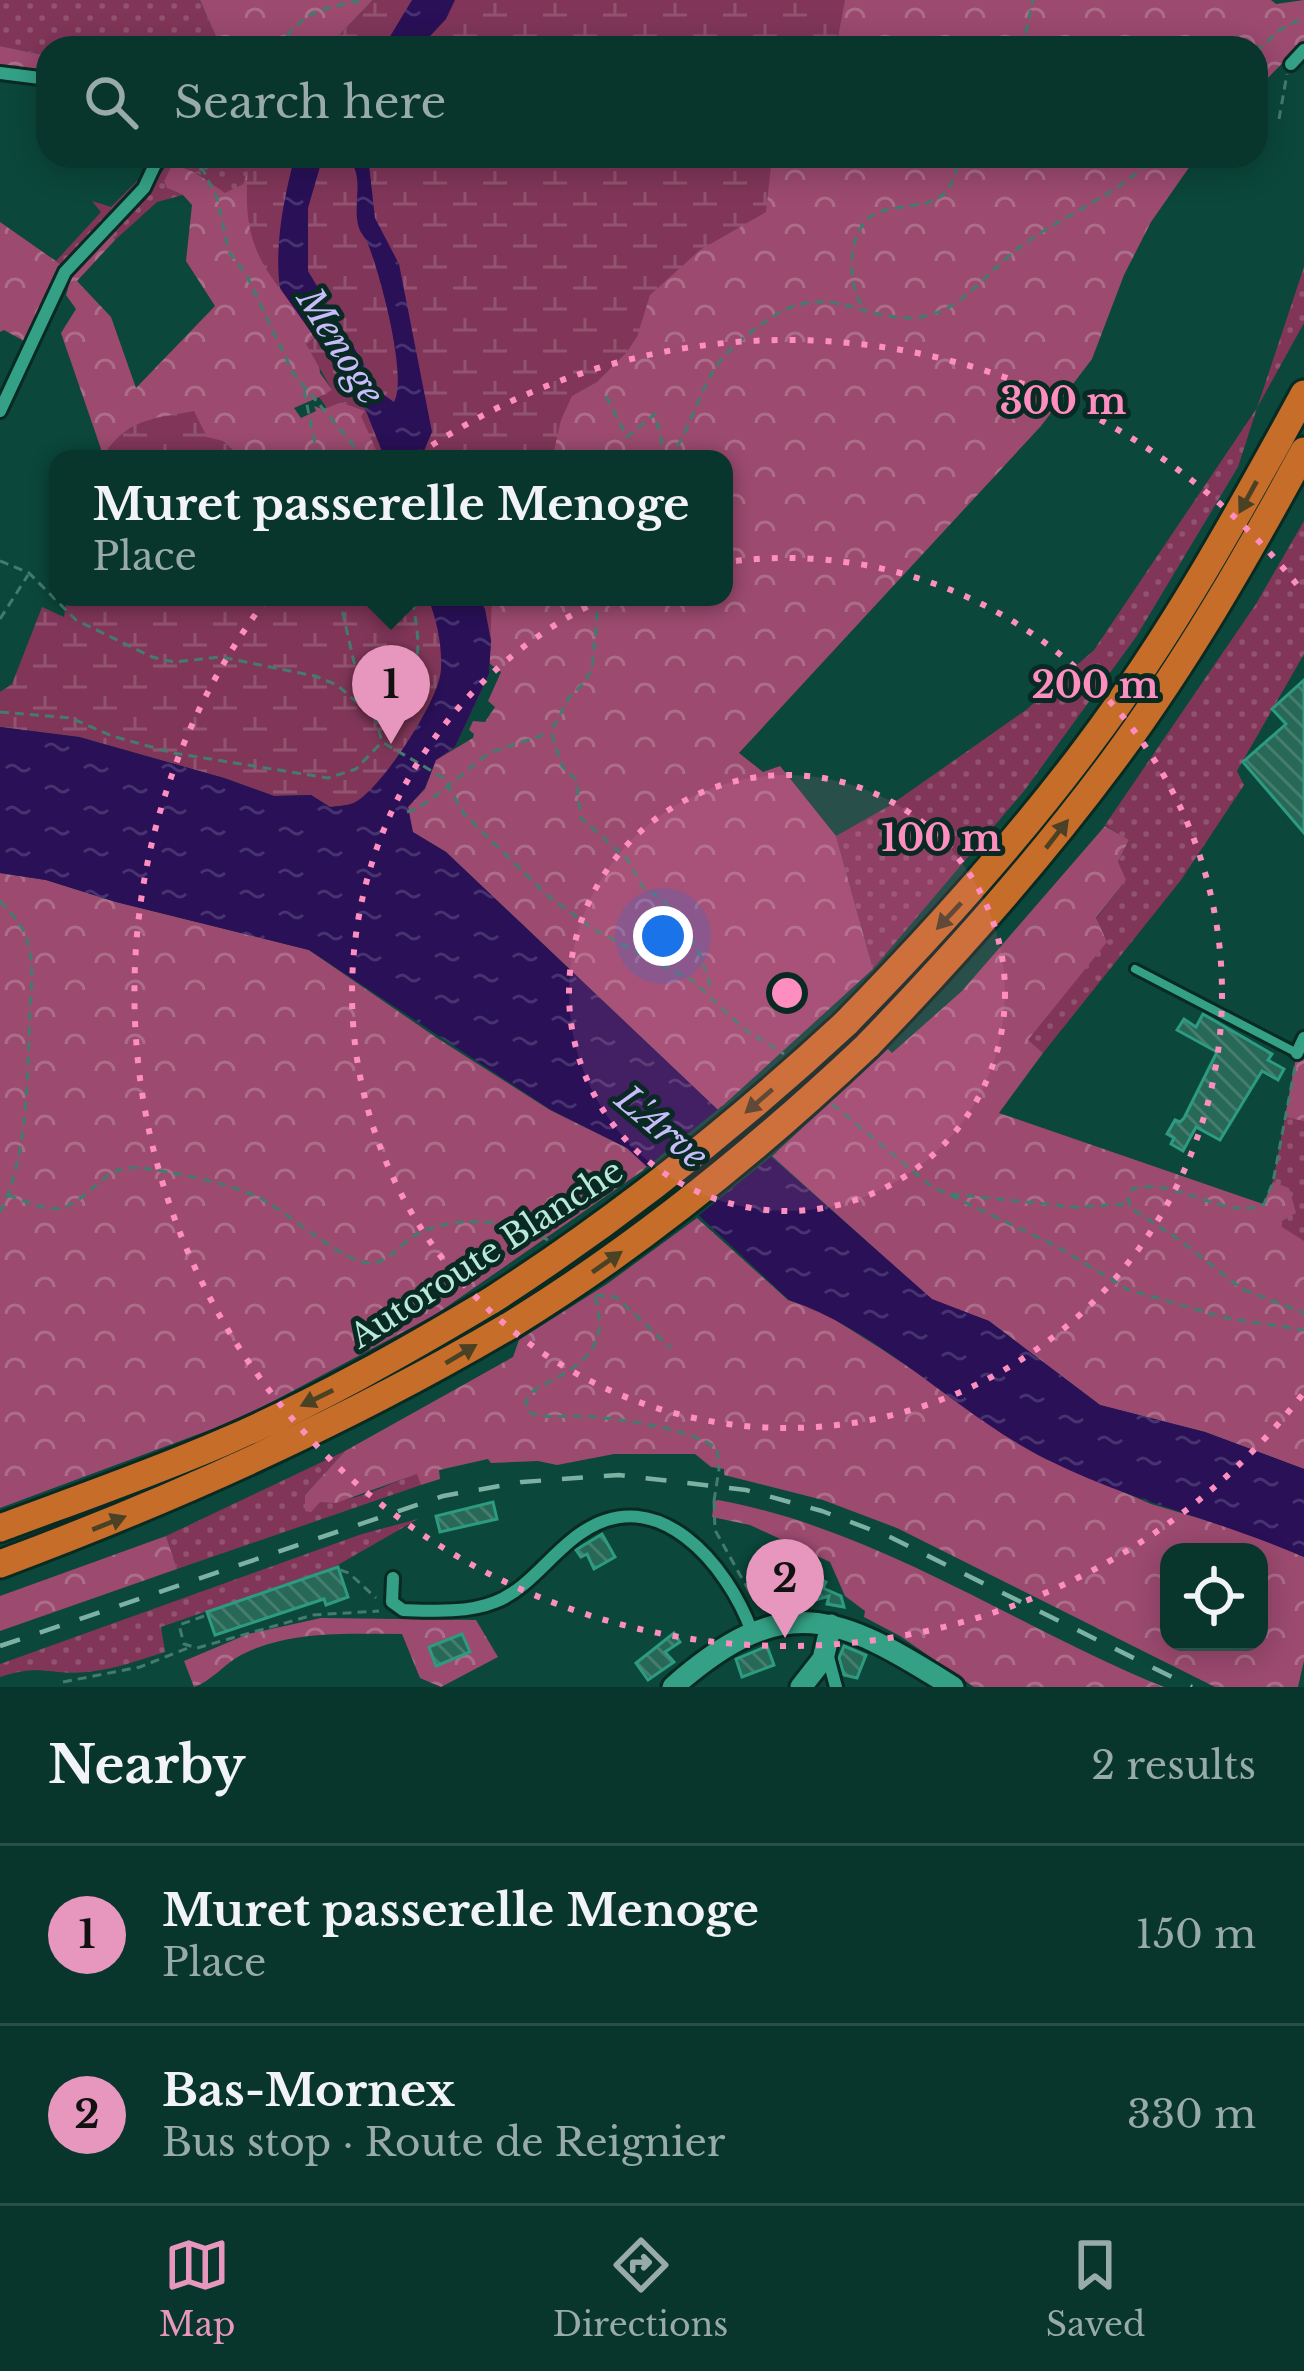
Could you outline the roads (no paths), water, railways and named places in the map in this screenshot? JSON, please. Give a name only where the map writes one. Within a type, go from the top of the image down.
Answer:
[{"type":"highway","name":"Autoroute Blanche","points":[[0,1528],[277,1418],[492,1300],[666,1178],[846,1023],[963,901],[1090,744],[1204,572],[1304,394]]},
{"type":"highway","name":"Autoroute Blanche","points":[[0,1564],[234,1472],[343,1419],[569,1288],[688,1203],[762,1142],[867,1046],[998,906],[1114,759],[1205,622],[1304,451]]},
{"type":"main road","points":[[674,1687],[711,1654],[752,1632],[792,1622],[831,1625],[874,1640],[943,1683]]},
{"type":"main road","points":[[801,1687],[819,1667],[831,1625]]},
{"type":"street","points":[[1291,64],[1304,50]]},
{"type":"street","points":[[0,74],[36,78]]},
{"type":"street","points":[[0,411],[65,272],[145,188],[154,168]]},
{"type":"street","points":[[1297,1053],[1304,1038]]},
{"type":"street","points":[[393,1578],[389,1590],[396,1607],[424,1611],[498,1601],[589,1527],[624,1516],[646,1518],[675,1528],[702,1550],[734,1593],[752,1632]]},
{"type":"street","points":[[826,1648],[836,1687]]},
{"type":"lane","points":[[1136,969],[1297,1053]]},
{"type":"water","points":[[412,0],[455,0],[430,36],[390,36]]},
{"type":"water","name":"Menoge","points":[[292,168],[320,168],[308,208],[308,271],[381,393],[394,402],[398,371],[391,325],[357,219],[354,168],[369,168],[375,218],[399,264],[432,432],[424,450],[381,450],[366,411],[280,288],[278,256]]},
{"type":"water","name":"L'Arve","points":[[431,606],[483,606],[491,641],[489,674],[455,747],[436,760],[425,788],[408,807],[413,832],[446,852],[718,1110],[932,1299],[989,1321],[1100,1405],[1205,1432],[1304,1469],[1304,1557],[1109,1487],[1013,1441],[857,1332],[789,1300],[627,1148],[551,1110],[309,950],[46,880],[0,873],[0,727],[79,737],[274,796],[311,795],[330,807],[347,805],[381,778],[431,700],[441,669]]},
{"type":"railway","points":[[0,1646],[443,1496],[522,1482],[619,1475],[746,1490],[822,1511],[890,1537],[1192,1687]]},
{"type":"place","name":"Muret passerelle Menoge","points":[[391,744]]},
{"type":"place","name":"Bas-Mornex","points":[[785,1638]]}]
